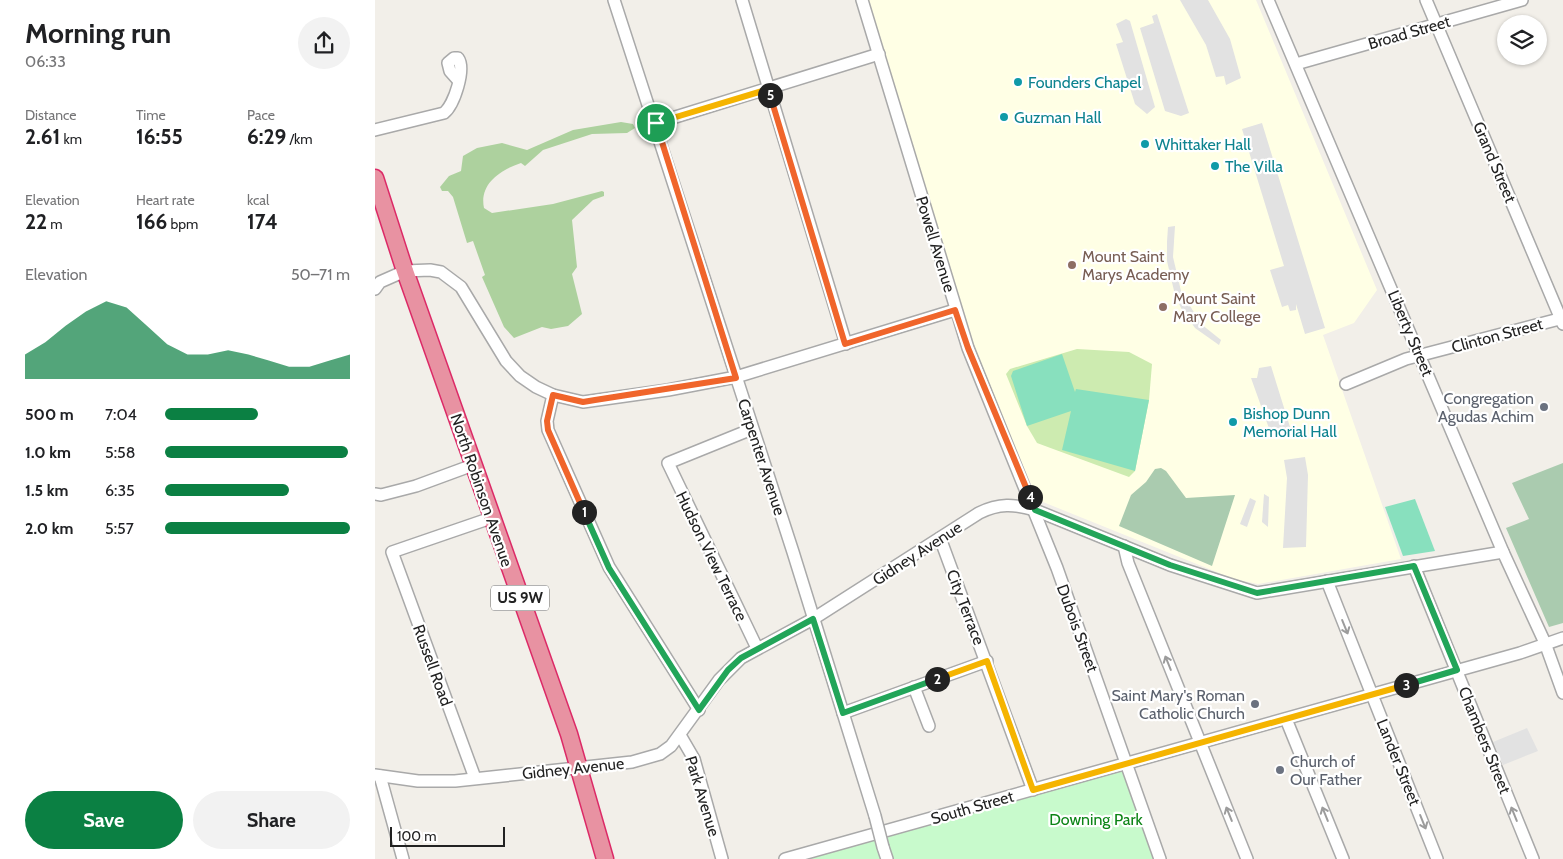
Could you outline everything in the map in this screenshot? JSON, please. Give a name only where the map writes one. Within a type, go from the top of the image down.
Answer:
[{"type":"highway","name":"North Robinson Avenue","points":[[375,178],[405,271],[491,518],[569,734],[605,859]]},
{"type":"street","name":"Carpenter Avenue","points":[[614,0],[656,123],[843,713],[887,859]]},
{"type":"street","points":[[742,0],[845,344]]},
{"type":"street","name":"Powell Avenue","points":[[863,0],[955,310],[968,348],[1035,510]]},
{"type":"street","name":"Liberty Street","points":[[1269,0],[1503,552],[1545,643],[1563,693]]},
{"type":"street","name":"Grand Street","points":[[1426,0],[1562,320]]},
{"type":"street","name":"Broad Street","points":[[1296,64],[1522,0]]},
{"type":"street","points":[[656,123],[879,54]]},
{"type":"street","points":[[375,130],[444,113],[453,101],[458,80]]},
{"type":"street","points":[[375,288],[380,282],[405,271],[430,270],[441,272],[452,278],[461,287],[505,361],[535,387],[553,395],[583,402],[736,378],[955,310]]},
{"type":"street","name":"Clinton Street","points":[[1346,384],[1406,359],[1562,320]]},
{"type":"street","points":[[553,395],[547,421],[548,430],[609,568],[699,710]]},
{"type":"street","name":"Hudson View Terrace","points":[[752,429],[668,463],[757,648]]},
{"type":"street","points":[[376,494],[416,486],[473,465]]},
{"type":"street","name":"Gidney Avenue","points":[[377,776],[418,781],[475,778],[648,759],[660,754],[680,735],[728,670],[741,658],[813,619],[991,507],[1018,505],[1035,510],[1170,565],[1257,593],[1503,552]]},
{"type":"street","name":"Dubois Street","points":[[1035,510],[1160,859]]},
{"type":"street","name":"Russell Road","points":[[475,778],[392,552],[491,518]]},
{"type":"street","name":"City Terrace","points":[[940,538],[987,661],[1033,790]]},
{"type":"street","points":[[1124,546],[1128,563],[1247,859]]},
{"type":"street","name":"Chambers Street","points":[[1414,566],[1533,859]]},
{"type":"street","name":"Lander Street","points":[[1327,581],[1437,859]]},
{"type":"street","name":"South Street","points":[[785,859],[1457,670],[1520,654],[1545,643],[1563,638]]},
{"type":"street","points":[[843,713],[987,661]]},
{"type":"street","points":[[914,687],[929,726]]},
{"type":"street","points":[[1286,719],[1343,859]]},
{"type":"street","name":"Park Avenue","points":[[680,735],[694,758],[722,859]]},
{"type":"street","points":[[377,776],[403,859]]},
{"type":"shaded area","name":"Mount Saint Mary College","points":[[868,0],[1256,0],[1377,290],[1354,323],[1323,335],[1401,559],[1258,584],[1234,579],[1038,500],[974,351]]},
{"type":"shaded area","points":[[1180,0],[1208,0],[1230,39],[1241,78],[1226,85],[1224,76],[1216,77],[1206,45]]},
{"type":"shaded area","points":[[1157,14],[1189,113],[1181,116],[1165,111],[1140,28],[1154,23],[1152,16]]},
{"type":"shaded area","points":[[1126,19],[1130,21],[1155,107],[1147,114],[1135,104],[1116,44],[1123,42],[1116,24]]},
{"type":"shaded area","points":[[1262,123],[1325,328],[1305,334],[1296,304],[1296,310],[1290,311],[1288,305],[1282,307],[1270,270],[1284,266],[1242,129]]},
{"type":"shaded area","points":[[1175,226],[1173,257],[1181,291],[1201,324],[1221,340],[1219,345],[1195,328],[1181,308],[1175,295],[1167,261],[1167,242],[1168,227]]},
{"type":"shaded area","points":[[1271,366],[1290,427],[1271,434],[1251,378],[1257,378],[1259,368]]},
{"type":"shaded area","points":[[1305,457],[1308,475],[1306,547],[1283,548],[1287,478],[1284,460]]},
{"type":"shaded area","points":[[1563,463],[1563,623],[1549,627],[1506,528],[1529,519],[1512,483]]},
{"type":"shaded area","points":[[1161,468],[1166,471],[1186,498],[1235,495],[1212,566],[1119,526],[1131,495],[1146,482],[1155,469]]},
{"type":"shaded area","points":[[1264,494],[1269,497],[1268,527],[1262,522]]},
{"type":"shaded area","points":[[1250,498],[1256,501],[1247,527],[1240,524]]},
{"type":"shaded area","points":[[1527,728],[1538,751],[1503,765],[1493,742]]},
{"type":"green space","points":[[621,122],[633,124],[635,128],[627,133],[592,134],[543,150],[525,166],[521,163],[513,166],[499,174],[488,185],[483,199],[484,208],[492,213],[553,204],[604,192],[604,196],[593,200],[572,220],[577,267],[572,274],[582,314],[568,326],[551,329],[542,327],[514,338],[504,327],[482,277],[485,275],[473,241],[467,243],[453,197],[448,191],[442,191],[440,187],[449,176],[461,171],[463,156],[477,148],[502,143],[527,150],[573,130]]},
{"type":"green space","points":[[1077,349],[1129,352],[1152,364],[1149,400],[1135,471],[1129,477],[1037,443],[1027,426],[1006,374],[1010,369]]},
{"type":"green space","points":[[1062,354],[1075,392],[1076,389],[1149,400],[1135,471],[1062,450],[1071,411],[1027,426],[1011,376],[1013,371]]},
{"type":"green space","points":[[1415,499],[1435,551],[1403,556],[1385,507]]},
{"type":"green space","name":"Downing Park","points":[[1124,771],[1155,859],[805,859]]},
{"type":"place","name":"Founders Chapel","points":[[1018,82]]},
{"type":"place","name":"Guzman Hall","points":[[1004,117]]},
{"type":"place","name":"Whittaker Hall","points":[[1145,144]]},
{"type":"place","name":"The Villa","points":[[1215,166]]},
{"type":"place","name":"Mount Saint Marys Academy","points":[[1072,265]]},
{"type":"place","name":"Mount Saint Mary College","points":[[1163,307]]},
{"type":"place","name":"Congregation Agudas Achim","points":[[1544,407]]},
{"type":"place","name":"Bishop Dunn Memorial Hall","points":[[1233,422]]},
{"type":"place","name":"Saint Mary's Roman Catholic Church","points":[[1255,704]]},
{"type":"place","name":"Church of Our Father","points":[[1280,770]]},
{"type":"route","points":[[769,89],[845,344],[955,310],[968,348],[1035,510],[1170,565],[1257,593],[1278,591],[1414,566],[1457,670],[1033,790],[987,661],[843,713],[813,619],[741,658],[719,680],[699,710],[609,568],[556,450],[548,430],[547,421],[553,395],[583,402],[736,378],[656,123],[769,89]]}]
